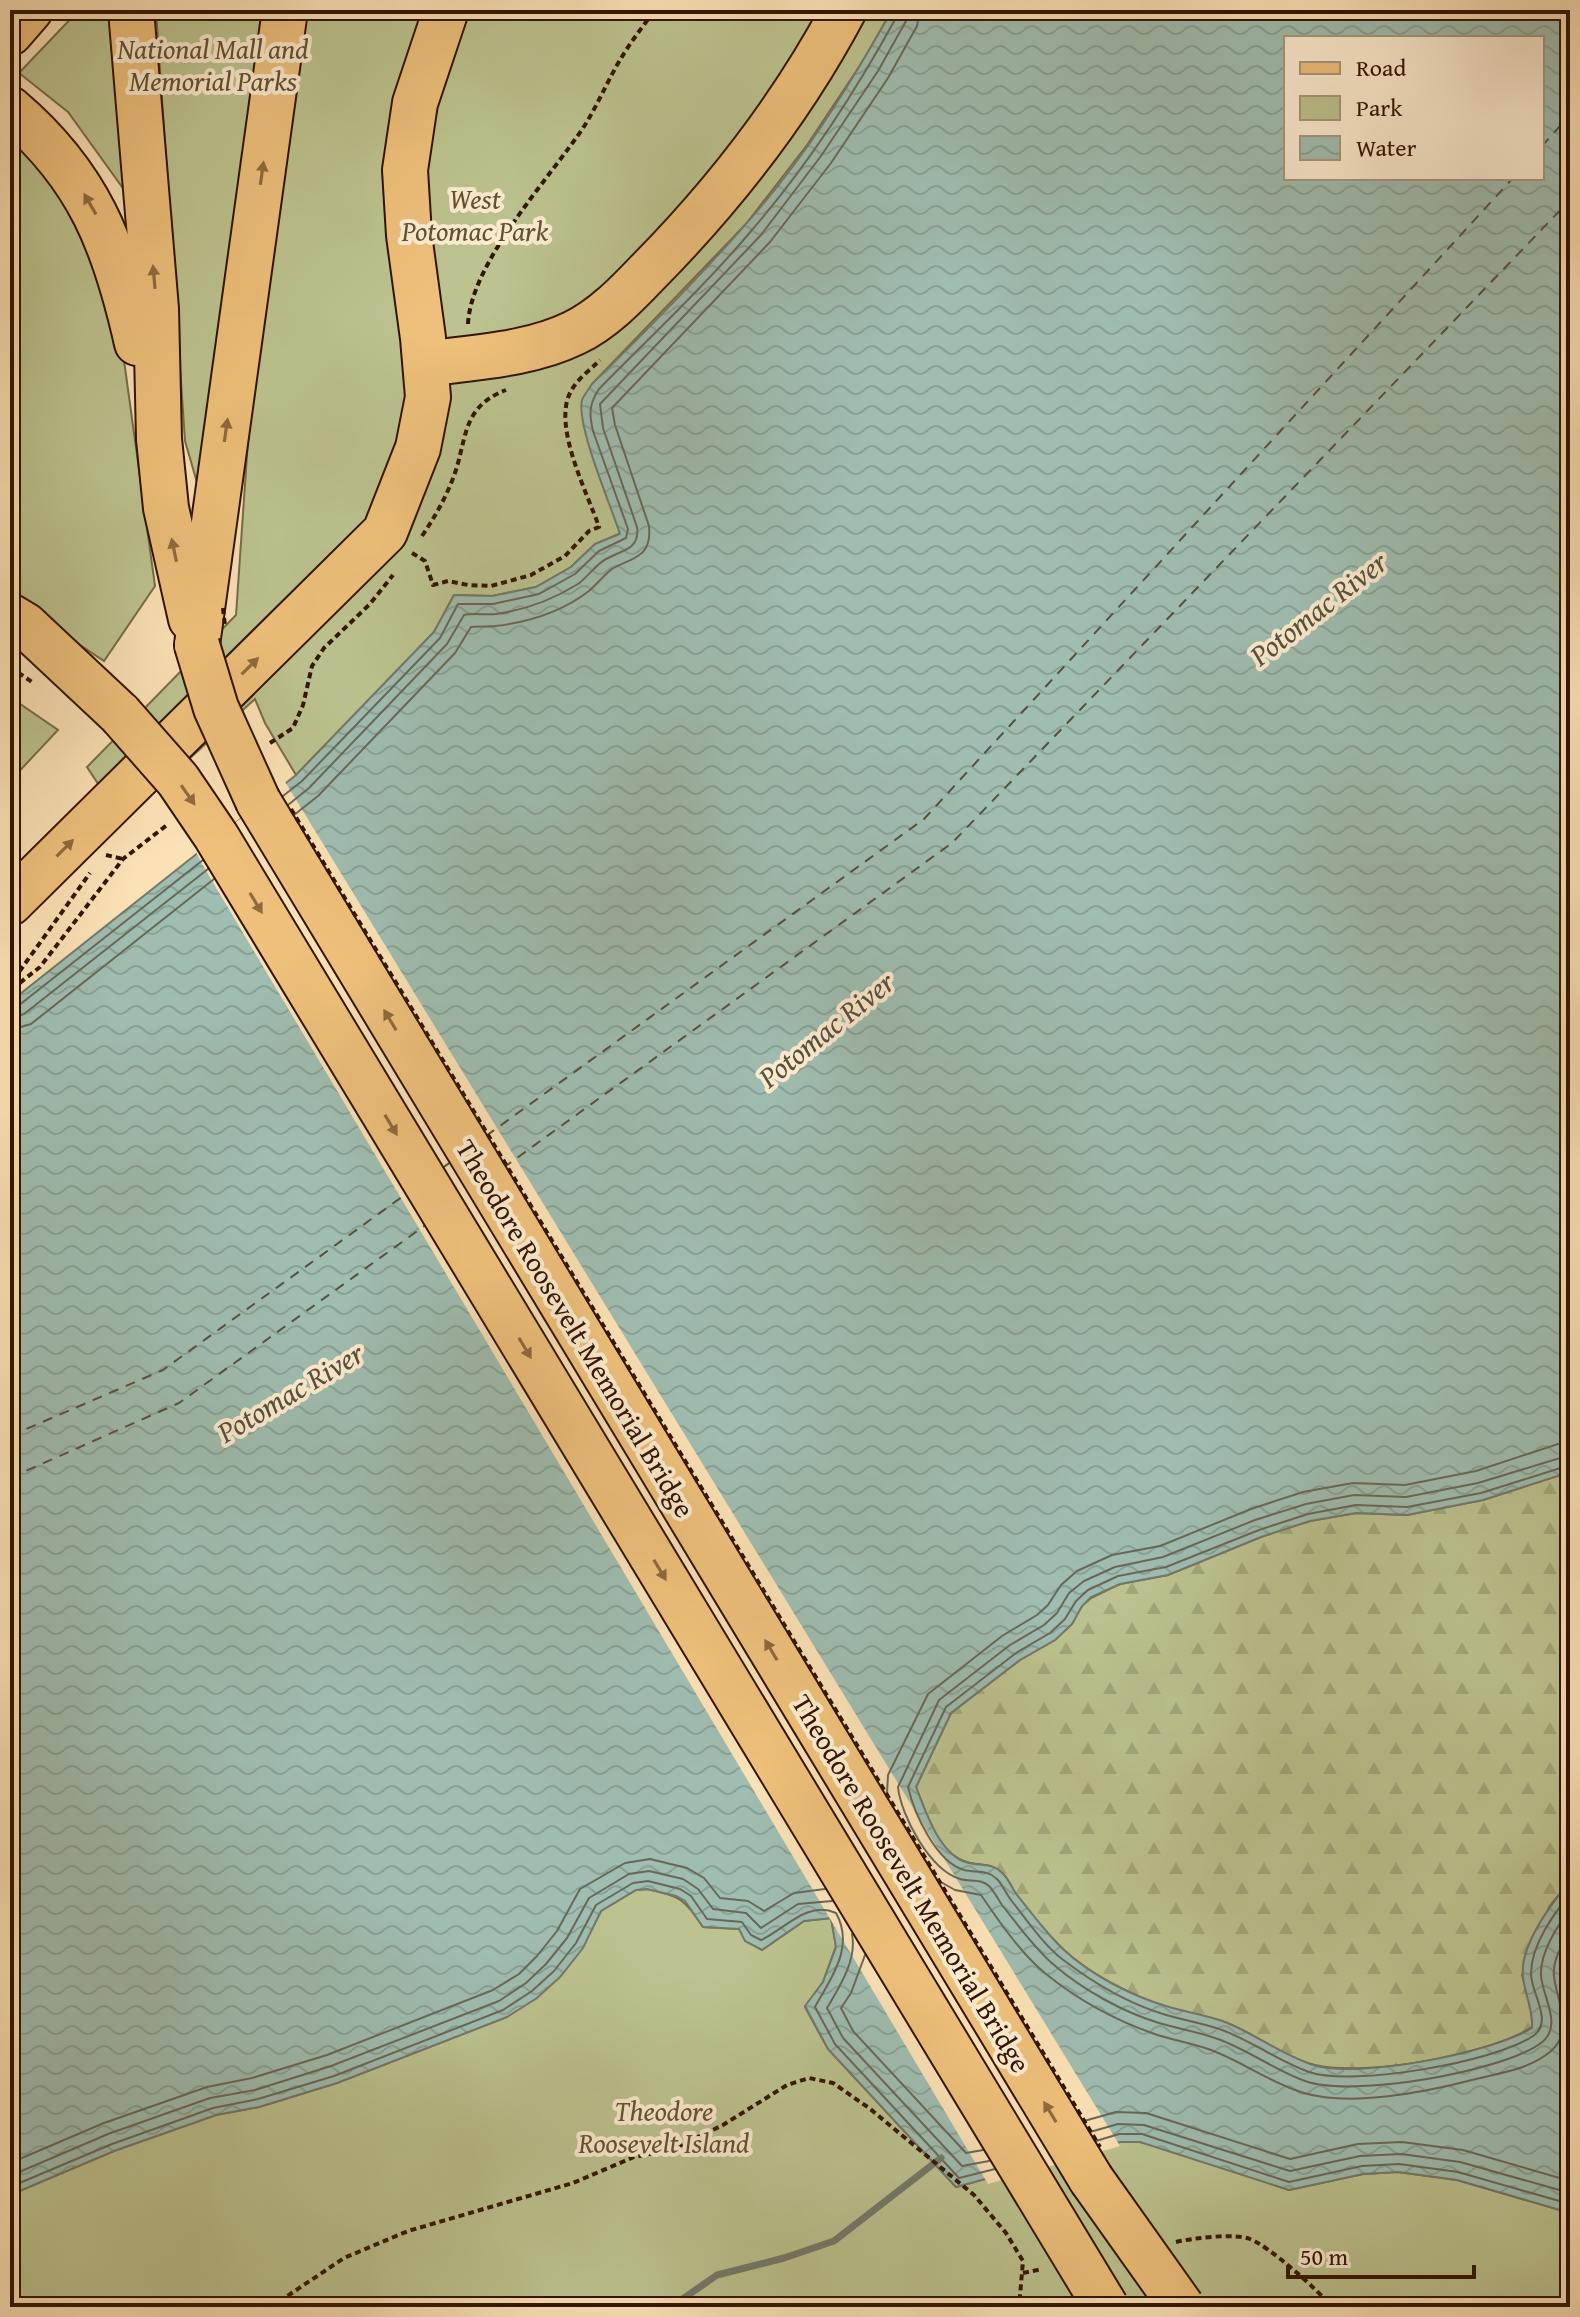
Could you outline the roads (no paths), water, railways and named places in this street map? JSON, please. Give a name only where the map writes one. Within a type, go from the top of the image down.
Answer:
[{"type":"main road","points":[[10,21],[22,10]]},
{"type":"main road","points":[[10,33],[30,10]]},
{"type":"main road","points":[[131,10],[156,309],[159,439]]},
{"type":"main road","points":[[197,645],[285,10]]},
{"type":"main road","points":[[10,903],[385,532],[418,448],[426,414],[426,364],[409,235],[405,170],[415,103],[446,10]]},
{"type":"main road","points":[[426,364],[490,355],[558,340],[578,331],[630,291],[736,172],[805,75],[844,10]]},
{"type":"main road","points":[[10,109],[45,141],[63,164],[79,185],[104,230],[129,307],[159,439]]},
{"type":"main road","name":"Theodore Roosevelt Memorial Bridge","points":[[159,439],[170,532],[197,645],[231,746],[273,827],[1182,2307]]},
{"type":"main road","points":[[10,861],[410,466]]},
{"type":"main road","name":"Theodore Roosevelt Memorial Bridge","points":[[10,616],[25,625],[107,702],[167,767],[216,836],[1106,2307]]},
{"type":"main road","points":[[10,648],[107,702]]},
{"type":"main road","name":"Theodore Roosevelt Memorial Bridge","points":[[1098,2168],[1162,2307]]},
{"type":"water","name":"Potomac River","points":[[892,10],[1570,10],[1570,1472],[1483,1500],[1407,1515],[1356,1513],[1310,1521],[1261,1537],[1168,1575],[1120,1584],[1091,1597],[1072,1624],[1055,1640],[1020,1660],[951,1713],[916,1787],[934,1830],[948,1850],[965,1862],[990,1866],[999,1871],[1052,1938],[1087,1968],[1140,1997],[1225,2022],[1313,2065],[1361,2069],[1425,2061],[1487,2046],[1532,2028],[1523,1977],[1526,1952],[1546,1913],[1570,1881],[1570,2213],[1457,2180],[1398,2172],[1363,2174],[1289,2190],[1140,2142],[1120,2142],[956,2187],[828,2049],[805,2006],[823,1982],[836,1947],[831,1918],[804,1921],[762,1950],[745,1941],[739,1929],[703,1927],[685,1901],[647,1889],[636,1890],[601,1911],[583,1948],[560,1977],[537,1998],[507,2017],[337,2083],[259,2107],[216,2115],[114,2151],[10,2195],[10,1002],[296,775],[434,632],[454,595],[492,596],[536,587],[571,567],[595,544],[620,534],[584,428],[583,398],[592,384],[689,287],[765,201],[786,176],[842,94]]},
{"type":"waterway","points":[[671,2307],[717,2275],[834,2241],[941,2158]]},
{"type":"park label","name":"National Mall and Memorial Parks","points":[[213,64]]},
{"type":"park label","name":"West Potomac Park","points":[[475,214]]},
{"type":"park label","name":"Theodore Roosevelt Island","points":[[664,2126]]}]
